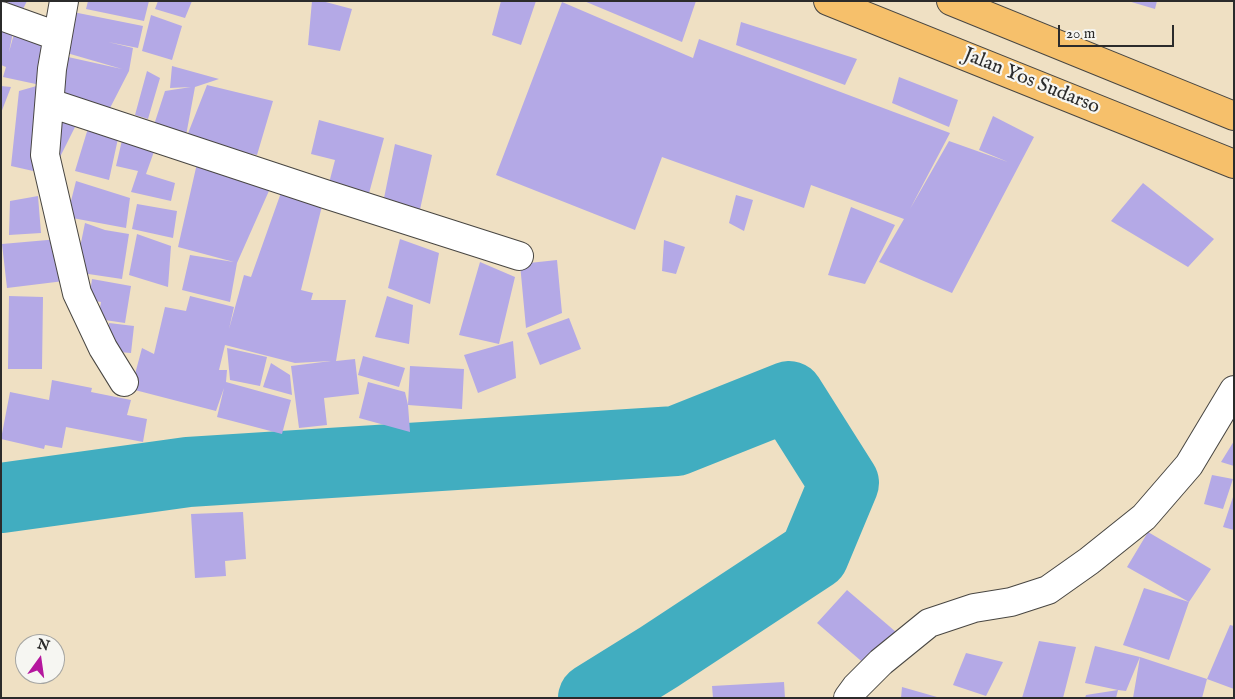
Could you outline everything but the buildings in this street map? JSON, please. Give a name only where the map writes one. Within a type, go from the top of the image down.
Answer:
[{"type":"highway","name":"Jalan Yos Sudarso","points":[[828,1],[1234,164]]},
{"type":"highway","points":[[951,1],[1234,116]]},
{"type":"street","points":[[64,1],[52,69],[45,155],[77,293],[103,348],[124,382]]},
{"type":"street","points":[[1,16],[57,36]]},
{"type":"street","points":[[50,103],[519,256]]},
{"type":"street","points":[[848,698],[856,687],[882,662],[929,623],[974,608],[1011,602],[1048,590],[1089,562],[1144,516],[1189,465],[1234,390]]},
{"type":"waterway","points":[[1,498],[188,472],[676,441],[789,396],[844,483],[814,555],[593,698]]}]
